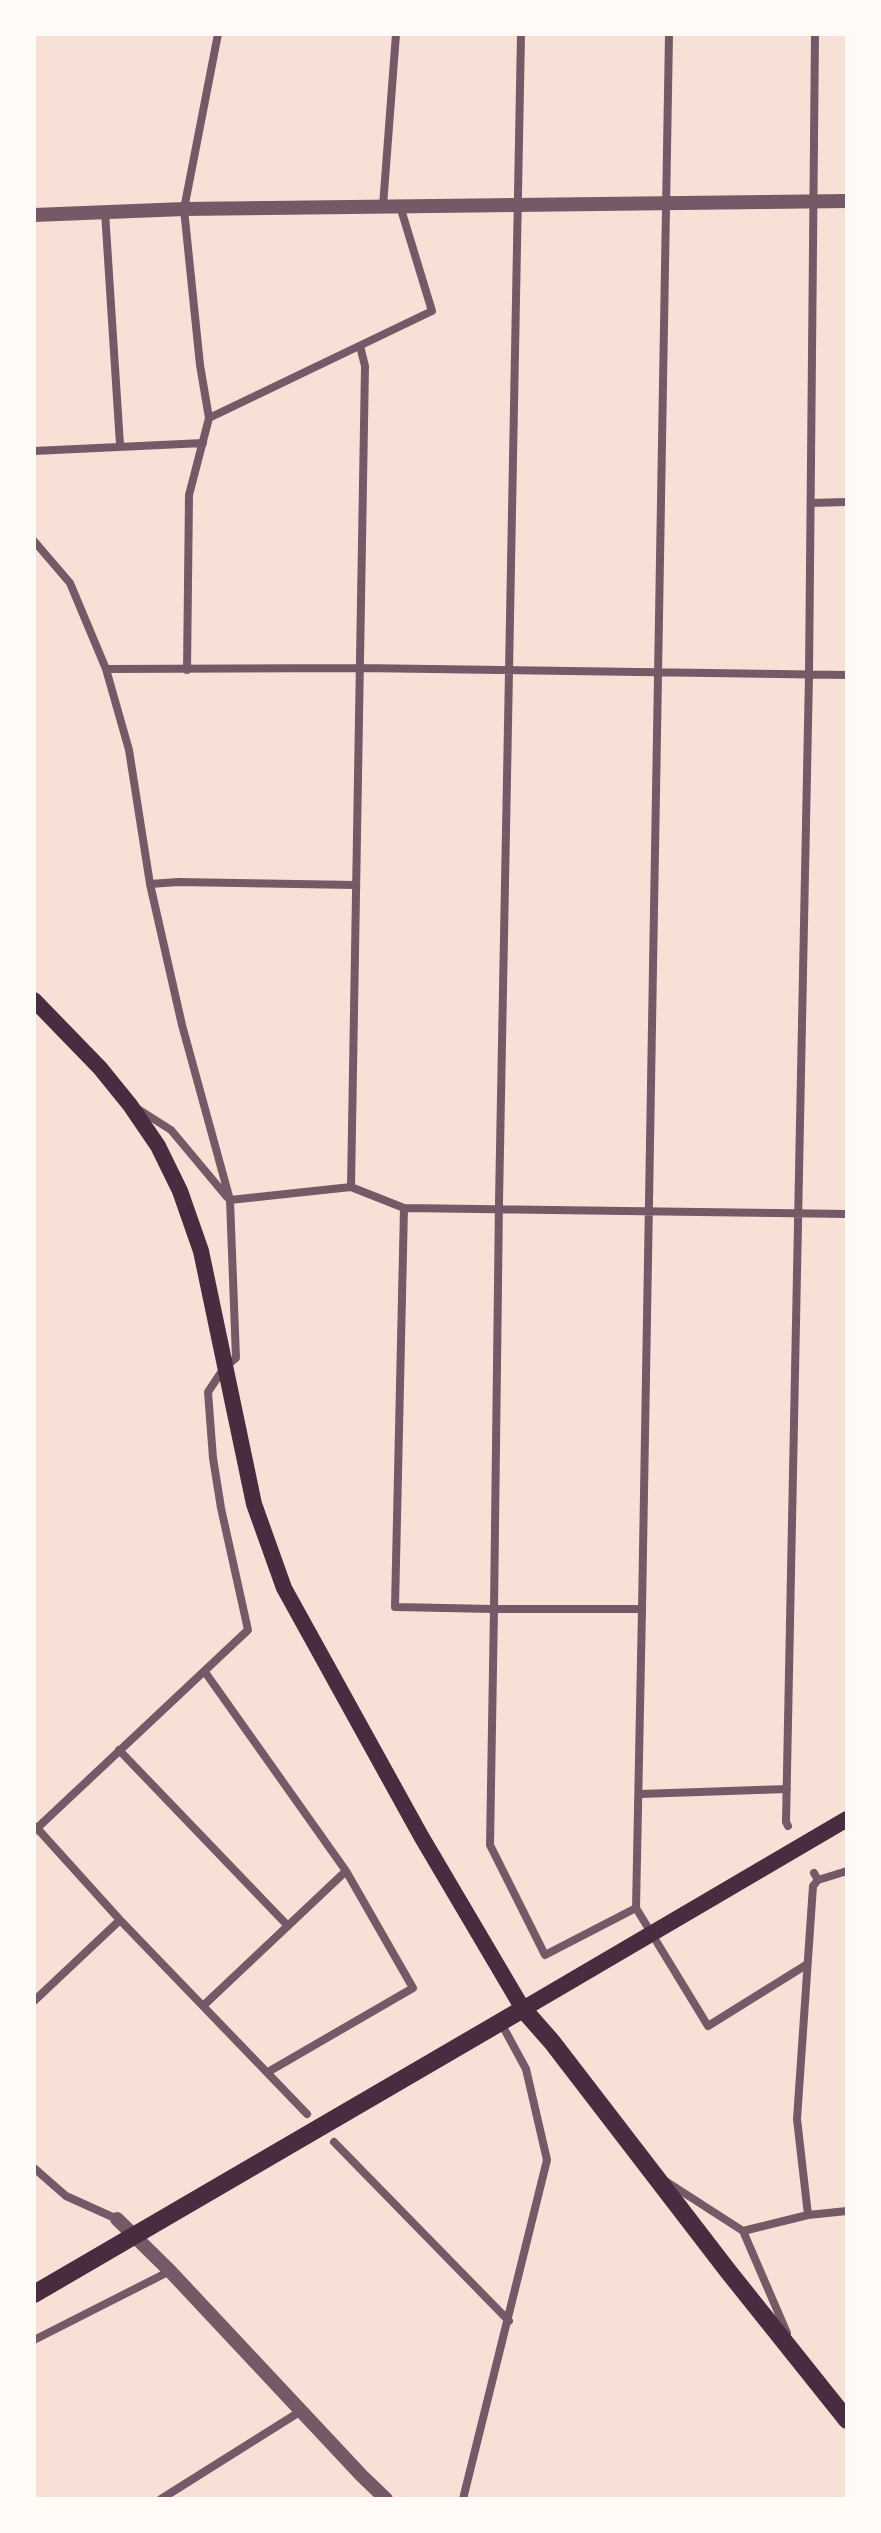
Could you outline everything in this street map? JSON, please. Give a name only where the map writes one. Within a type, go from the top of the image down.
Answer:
[{"type":"main road","points":[[34,1000],[100,1068],[130,1105],[158,1146],[186,1206],[201,1251],[254,1504],[284,1588],[421,1836],[523,2009],[542,2029],[847,2420]]},
{"type":"main road","points":[[34,2294],[847,1819]]},
{"type":"street","points":[[187,670],[189,495],[209,418],[200,365],[184,209],[218,34]]},
{"type":"street","points":[[383,206],[396,34]]},
{"type":"street","points":[[521,34],[490,1845],[545,1955],[636,1908]]},
{"type":"street","points":[[669,34],[636,1908],[708,2026],[806,1965]]},
{"type":"street","points":[[788,1826],[809,674],[815,34]]},
{"type":"street","points":[[34,215],[184,209],[847,201]]},
{"type":"street","points":[[209,418],[432,311],[400,206]]},
{"type":"street","points":[[105,212],[120,445]]},
{"type":"street","points":[[351,1187],[365,366],[360,346]]},
{"type":"street","points":[[34,451],[203,443]]},
{"type":"street","points":[[811,503],[847,502]]},
{"type":"street","points":[[34,541],[70,583],[106,669],[129,750],[150,884],[182,1025],[230,1200],[236,1358],[224,1368],[208,1392],[221,1508],[248,1630],[35,1828],[307,2114]]},
{"type":"street","points":[[106,669],[361,668],[847,675]]},
{"type":"street","points":[[150,884],[355,885]]},
{"type":"street","points":[[130,1105],[171,1130],[230,1200]]},
{"type":"street","points":[[230,1200],[351,1187],[404,1208],[847,1214]]},
{"type":"street","points":[[404,1208],[395,1607],[642,1609]]},
{"type":"street","points":[[205,1672],[346,1871],[413,1988],[268,2072]]},
{"type":"street","points":[[119,1750],[288,1926]]},
{"type":"street","points":[[640,1794],[787,1789]]},
{"type":"street","points":[[204,2005],[346,1871]]},
{"type":"street","points":[[808,2215],[797,2119],[813,1886],[816,1876],[847,1871]]},
{"type":"street","points":[[34,2001],[120,1920]]},
{"type":"street","points":[[463,2499],[547,2160],[526,2069],[501,2022]]},
{"type":"street","points":[[334,2142],[509,2321]]},
{"type":"street","points":[[34,2168],[66,2196],[117,2219],[386,2499]]},
{"type":"street","points":[[653,2173],[743,2231],[795,2353]]},
{"type":"street","points":[[743,2231],[808,2215],[847,2211]]},
{"type":"street","points":[[34,2340],[170,2271]]},
{"type":"street","points":[[161,2499],[302,2410]]}]
